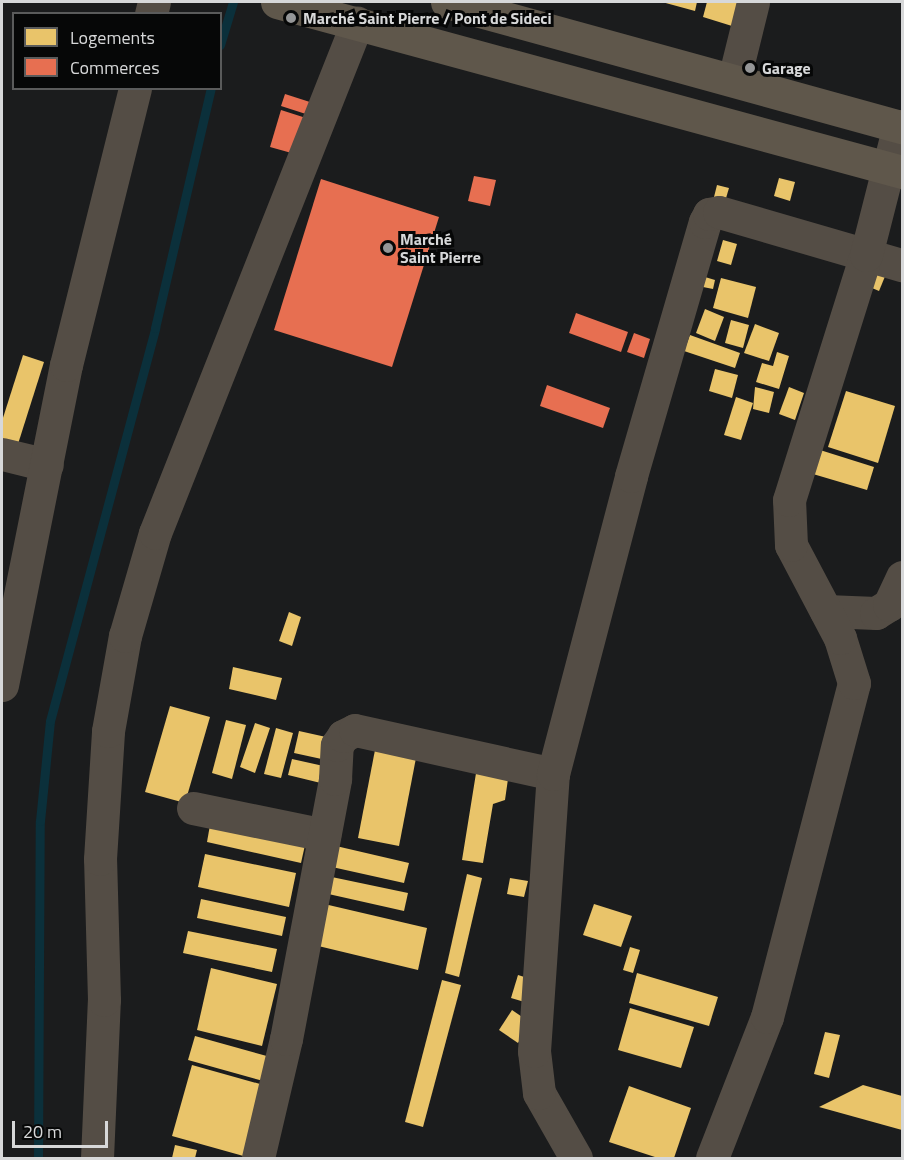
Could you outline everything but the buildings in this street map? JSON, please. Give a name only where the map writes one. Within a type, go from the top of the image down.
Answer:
[{"type":"main road","points":[[277,2],[897,170]]},
{"type":"main road","points":[[447,2],[901,126]]},
{"type":"street","points":[[734,79],[753,2]]},
{"type":"street","points":[[97,1158],[104,1000],[100,859],[108,731],[125,636],[154,533],[357,23]]},
{"type":"street","points":[[2,685],[66,365],[135,90]]},
{"type":"street","points":[[712,1158],[767,1017],[854,683],[840,638],[805,579],[791,545],[789,500],[866,255],[897,170],[901,126]]},
{"type":"street","points":[[576,1158],[539,1093],[534,1051],[553,774],[625,498],[710,214],[719,212],[903,266]]},
{"type":"street","points":[[2,454],[47,465]]},
{"type":"street","points":[[826,611],[876,613],[889,605],[903,577]]},
{"type":"street","points":[[258,1158],[286,1039],[324,835],[337,745],[344,735],[355,730],[553,774]]},
{"type":"street","points":[[193,808],[324,835]]},
{"type":"waterway","points":[[222,38],[233,2]]},
{"type":"waterway","points":[[38,1158],[40,821],[50,721],[155,328],[211,90]]},
{"type":"place","name":"Marché Saint Pierre / Pont de Sideci","points":[[291,18]]},
{"type":"place","name":"Garage","points":[[750,68]]},
{"type":"place","name":"Marché Saint Pierre","points":[[388,248]]}]
